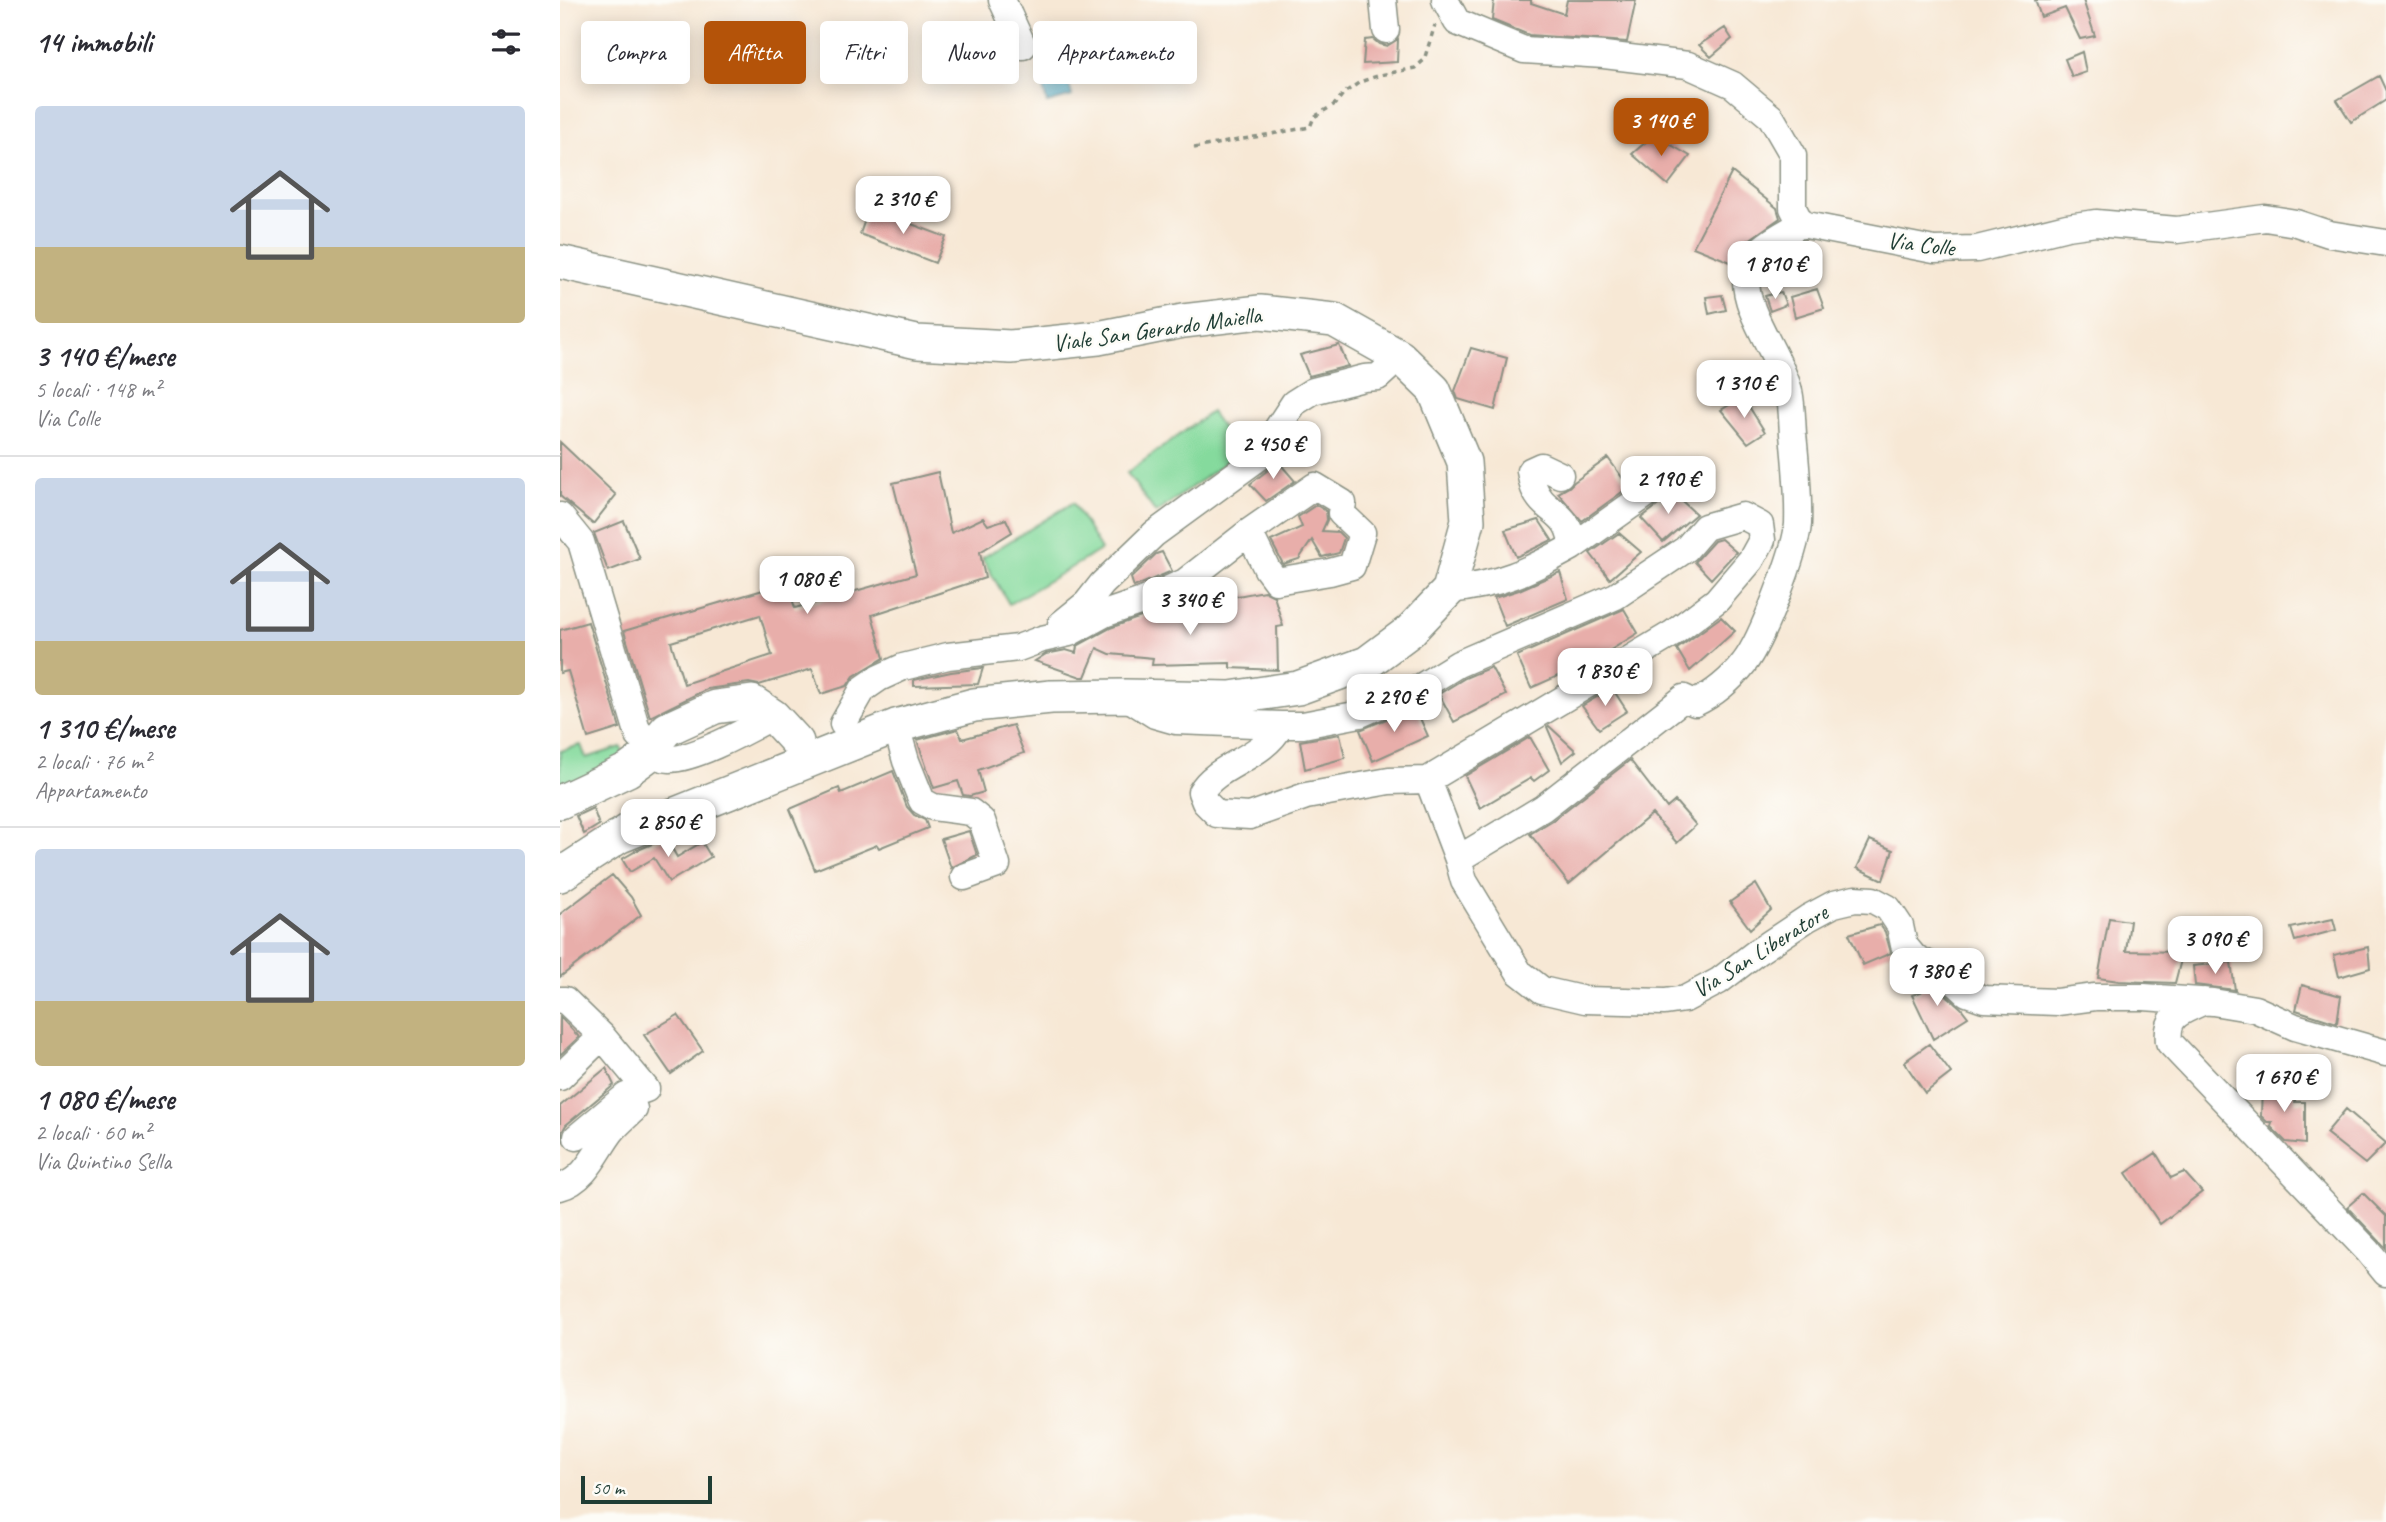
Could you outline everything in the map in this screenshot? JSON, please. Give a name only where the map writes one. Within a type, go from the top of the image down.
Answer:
[{"type":"main road","name":"Viale San Gerardo Maiella","points":[[560,262],[917,342],[1012,347],[1098,338],[1183,321],[1260,312],[1334,320],[1399,357],[1434,390],[1464,462],[1468,522],[1449,590],[1410,631],[1367,663],[1298,688],[1230,698],[1052,697],[974,705],[897,726],[881,722],[843,724],[706,781],[618,837]]},
{"type":"main road","points":[[560,802],[628,770],[654,751],[657,741],[667,729],[715,707],[752,702],[773,716],[797,741]]},
{"type":"main road","points":[[560,875],[618,837],[897,726]]},
{"type":"street","points":[[1002,0],[1023,46]]},
{"type":"street","points":[[1383,0],[1386,30]]},
{"type":"street","points":[[1441,10],[1457,22],[1524,51],[1604,55],[1688,65],[1732,85],[1771,117],[1793,155],[1793,208],[1801,224],[1756,254],[1746,274],[1747,296],[1783,370],[1789,393],[1796,459],[1798,526],[1786,570],[1761,632],[1745,663],[1710,696],[1695,703],[1684,698],[1543,808],[1458,859]]},
{"type":"street","name":"Via Colle","points":[[1801,224],[1934,250],[1977,249],[2067,226],[2096,223],[2177,230],[2265,218],[2296,223],[2329,234],[2386,243]]},
{"type":"street","points":[[1042,639],[1087,603],[1102,584],[1154,534],[1258,458],[1294,403],[1313,391],[1378,377],[1399,357]]},
{"type":"street","points":[[1560,475],[1541,466],[1530,471],[1534,490],[1572,532],[1572,547]]},
{"type":"street","points":[[1449,590],[1478,587],[1512,578],[1572,547],[1651,491]]},
{"type":"street","points":[[560,516],[581,542],[639,736],[654,751]]},
{"type":"street","points":[[1125,696],[1155,715],[1176,721],[1303,725],[1360,714],[1419,688],[1458,664],[1616,596],[1685,550],[1705,527],[1743,516],[1760,525],[1762,540],[1751,560],[1717,600],[1672,634],[1427,780],[1390,780],[1306,796],[1250,816],[1217,814],[1205,802],[1201,792],[1207,781],[1251,756],[1276,734],[1281,725]]},
{"type":"street","points":[[843,724],[863,689],[879,678],[903,667],[948,656],[1018,648],[1069,633],[1104,614],[1185,582],[1249,532]]},
{"type":"street","points":[[897,726],[906,761],[922,801],[933,807],[971,812],[982,821],[997,865],[964,877]]},
{"type":"street","name":"Via San Liberatore","points":[[1427,780],[1464,881],[1519,972],[1542,990],[1584,1000],[1627,1003],[1685,999],[1719,981],[1808,918],[1834,904],[1855,899],[1873,900],[1888,908],[1900,926],[1904,945],[1914,957],[1944,972],[1967,993],[1984,999],[2057,1002],[2095,997],[2144,997],[2204,1001],[2255,1009],[2295,1027],[2386,1053]]},
{"type":"street","points":[[560,1000],[565,1000],[601,1037],[646,1089]]},
{"type":"street","points":[[2204,1001],[2174,1016],[2168,1027],[2169,1042],[2386,1273]]},
{"type":"street","points":[[560,1077],[601,1037]]},
{"type":"street","points":[[577,1137],[626,1096],[646,1089]]},
{"type":"street","points":[[560,1187],[570,1185],[587,1169],[612,1130],[642,1101],[646,1089]]},
{"type":"path","points":[[1194,148],[1310,127],[1314,117],[1335,104],[1344,93],[1360,82],[1415,68],[1424,60],[1441,10]]},
{"type":"green space","points":[[1211,412],[1240,452],[1156,513],[1127,473]]},
{"type":"green space","points":[[1073,503],[1101,550],[1009,604],[982,558]]},
{"type":"green space","points":[[581,745],[586,758],[621,747],[627,761],[560,807],[560,751]]},
{"type":"water","points":[[1042,84],[1069,84],[1072,96],[1047,103]]},
{"type":"building","points":[[1494,0],[1531,0],[1531,3],[1564,14],[1567,0],[1636,0],[1627,42],[1529,35],[1492,20]]},
{"type":"building","points":[[2035,0],[2083,0],[2095,36],[2080,39],[2065,8],[2041,17]]},
{"type":"building","points":[[1725,28],[1732,39],[1711,57],[1699,45]]},
{"type":"building","points":[[1373,39],[1387,46],[1398,39],[1397,62],[1363,64],[1365,40]]},
{"type":"building","points":[[2082,52],[2086,72],[2072,77],[2065,59]]},
{"type":"building","points":[[2379,76],[2386,91],[2386,100],[2351,122],[2337,100]]},
{"type":"building","points":[[1654,135],[1690,156],[1668,185],[1632,154]]},
{"type":"building","points":[[1732,172],[1777,208],[1780,218],[1749,240],[1733,263],[1693,247]]},
{"type":"building","points":[[869,208],[946,237],[935,263],[860,234]]},
{"type":"building","points":[[1817,289],[1824,308],[1795,317],[1790,297]]},
{"type":"building","points":[[1781,292],[1786,305],[1770,311],[1765,296]]},
{"type":"building","points":[[1722,295],[1726,310],[1709,314],[1706,297]]},
{"type":"building","points":[[1339,345],[1348,366],[1309,376],[1300,355]]},
{"type":"building","points":[[1471,348],[1507,358],[1495,410],[1458,399],[1455,391]]},
{"type":"building","points":[[1743,397],[1765,432],[1748,443],[1721,410]]},
{"type":"building","points":[[560,442],[616,495],[593,524],[560,496]]},
{"type":"building","points":[[1608,458],[1629,487],[1582,521],[1558,493]]},
{"type":"building","points":[[1276,459],[1295,481],[1266,501],[1250,484],[1268,470]]},
{"type":"building","points":[[938,472],[951,533],[983,518],[988,525],[1006,519],[1012,532],[980,552],[985,578],[872,615],[884,658],[854,676],[847,686],[821,694],[812,669],[759,685],[749,683],[707,689],[650,717],[624,631],[787,583],[795,608],[916,574],[893,483]],"holes":[[[760,615],[772,655],[684,684],[671,642]]]},
{"type":"building","points":[[1669,489],[1696,514],[1663,542],[1641,518],[1661,503]]},
{"type":"building","points":[[1316,505],[1326,511],[1327,520],[1322,531],[1338,532],[1344,538],[1339,553],[1322,557],[1312,540],[1299,559],[1283,564],[1271,541],[1302,527],[1298,517]]},
{"type":"building","points":[[1539,520],[1552,540],[1516,557],[1505,530]]},
{"type":"building","points":[[624,521],[640,559],[608,571],[594,533]]},
{"type":"building","points":[[1619,533],[1641,552],[1610,579],[1590,553]]},
{"type":"building","points":[[1721,539],[1736,552],[1711,579],[1695,562],[1714,541]]},
{"type":"building","points":[[1162,552],[1172,571],[1134,587],[1131,578],[1156,554]]},
{"type":"building","points":[[1560,572],[1568,599],[1505,626],[1494,598]]},
{"type":"building","points":[[1264,591],[1274,596],[1283,626],[1277,627],[1278,670],[1230,668],[1230,663],[1152,665],[1153,658],[1110,654],[1097,648],[1085,677],[1035,661],[1046,654],[1066,650],[1076,653],[1077,646],[1110,628],[1158,611]]},
{"type":"building","points":[[1624,609],[1638,633],[1596,659],[1531,688],[1517,656]]},
{"type":"building","points":[[1721,617],[1735,631],[1690,671],[1677,649]]},
{"type":"building","points":[[588,622],[620,728],[588,738],[568,671],[560,673],[560,630]]},
{"type":"building","points":[[1491,667],[1506,695],[1454,722],[1439,694],[1465,678]]},
{"type":"building","points":[[983,668],[978,684],[914,686],[914,680]]},
{"type":"building","points":[[1612,688],[1627,711],[1599,729],[1582,706]]},
{"type":"building","points":[[1415,707],[1428,736],[1373,761],[1360,730]]},
{"type":"building","points":[[1013,725],[1024,753],[978,770],[984,792],[963,795],[958,781],[934,788],[917,740],[958,729],[962,739]]},
{"type":"building","points":[[1547,727],[1576,751],[1562,762]]},
{"type":"building","points":[[1340,734],[1345,758],[1305,769],[1300,741]]},
{"type":"building","points":[[1530,737],[1549,770],[1534,781],[1531,778],[1480,808],[1465,776]]},
{"type":"building","points":[[1630,760],[1667,808],[1675,801],[1696,825],[1677,843],[1652,814],[1569,884],[1530,834],[1553,820]]},
{"type":"building","points":[[893,771],[907,807],[914,815],[925,820],[928,828],[815,870],[790,809],[839,788],[841,793]]},
{"type":"building","points":[[593,808],[599,825],[584,834],[576,816]]},
{"type":"building","points":[[969,831],[977,855],[951,868],[941,839]]},
{"type":"building","points":[[666,838],[677,857],[702,842],[711,857],[669,882],[654,858],[630,872],[622,859]]},
{"type":"building","points":[[1870,840],[1893,850],[1883,880],[1857,868]]},
{"type":"building","points":[[612,875],[631,897],[641,915],[560,977],[560,914]]},
{"type":"building","points":[[1756,884],[1771,910],[1750,929],[1730,902]]},
{"type":"building","points":[[2109,918],[2130,921],[2126,951],[2183,952],[2175,983],[2098,978]]},
{"type":"building","points":[[2333,919],[2336,930],[2295,941],[2291,928]]},
{"type":"building","points":[[2248,923],[2251,945],[2227,944],[2229,924]]},
{"type":"building","points":[[1880,925],[1891,953],[1863,965],[1849,934]]},
{"type":"building","points":[[2368,947],[2370,968],[2339,977],[2334,955]]},
{"type":"building","points":[[2231,962],[2235,990],[2195,985],[2193,966]]},
{"type":"building","points":[[1918,977],[1935,985],[1968,1017],[1933,1039],[1912,995],[1921,992],[1912,979]]},
{"type":"building","points":[[2302,985],[2341,996],[2337,1023],[2296,1010]]},
{"type":"building","points":[[678,1015],[703,1051],[671,1074],[644,1035]]},
{"type":"building","points":[[560,1017],[579,1037],[560,1055]]},
{"type":"building","points":[[1929,1044],[1951,1073],[1925,1093],[1904,1062]]},
{"type":"building","points":[[606,1068],[614,1085],[566,1125],[560,1144],[560,1106]]},
{"type":"building","points":[[2262,1088],[2295,1090],[2295,1102],[2305,1102],[2305,1144],[2286,1142],[2271,1127],[2272,1122],[2267,1122],[2261,1116]]},
{"type":"building","points":[[2346,1109],[2386,1143],[2365,1164],[2326,1133]]},
{"type":"building","points":[[2156,1153],[2171,1178],[2184,1172],[2202,1192],[2160,1224],[2126,1173]]},
{"type":"building","points":[[2363,1193],[2386,1216],[2386,1248],[2347,1207]]}]
